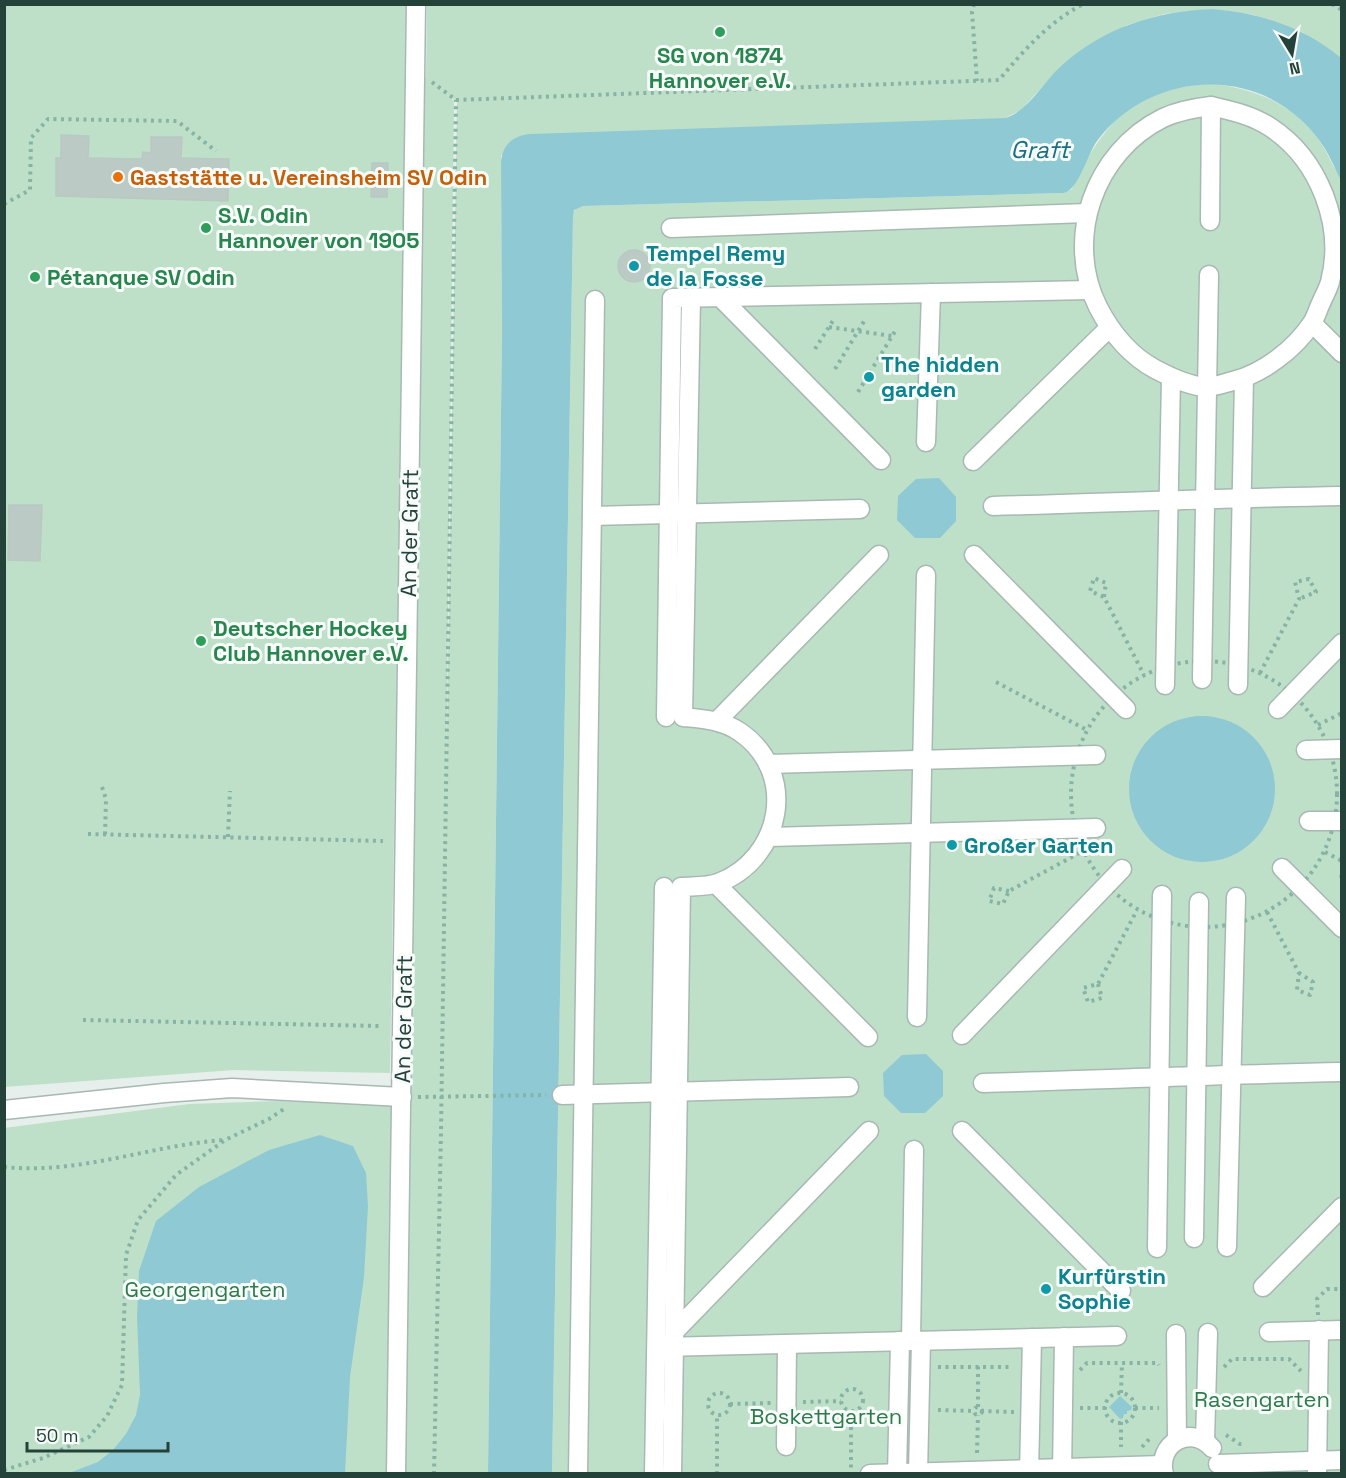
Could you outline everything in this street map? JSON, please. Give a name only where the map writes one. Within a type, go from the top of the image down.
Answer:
[{"type":"street","name":"An der Graft","points":[[396,1473],[416,4]]},
{"type":"street","points":[[1209,221],[1211,106]]},
{"type":"street","points":[[1211,106],[1244,114],[1270,127],[1306,160],[1335,206],[1336,282],[1312,323],[1282,356],[1244,378],[1207,387],[1171,378],[1144,363],[1124,346],[1109,328],[1090,290],[1083,256],[1087,213],[1099,181],[1115,156],[1134,137],[1161,119],[1182,110],[1211,106]]},
{"type":"street","points":[[671,228],[1087,213]]},
{"type":"street","points":[[1202,670],[1209,275]]},
{"type":"street","points":[[654,1473],[669,1341],[669,1092],[681,887],[716,884],[746,868],[761,851],[769,837],[777,798],[774,779],[768,764],[756,747],[740,732],[717,721],[683,717],[672,298],[1090,290]]},
{"type":"street","points":[[926,442],[931,293]]},
{"type":"street","points":[[721,297],[881,460]]},
{"type":"street","points":[[578,1473],[595,300]]},
{"type":"street","points":[[1312,323],[1341,353]]},
{"type":"street","points":[[973,461],[1109,328]]},
{"type":"street","points":[[1165,685],[1171,378]]},
{"type":"street","points":[[1238,686],[1244,378]]},
{"type":"street","points":[[993,506],[1341,496]]},
{"type":"street","points":[[592,516],[860,509]]},
{"type":"street","points":[[666,717],[678,514]]},
{"type":"street","points":[[717,721],[879,555]]},
{"type":"street","points":[[974,555],[1120,703]]},
{"type":"street","points":[[917,1017],[926,575]]},
{"type":"street","points":[[1278,709],[1341,643]]},
{"type":"street","points":[[1306,750],[1336,749]]},
{"type":"street","points":[[768,764],[1096,755]]},
{"type":"street","points":[[1309,822],[1338,821]]},
{"type":"street","points":[[769,837],[1096,828]]},
{"type":"street","points":[[1282,868],[1341,928]]},
{"type":"street","points":[[962,1035],[1122,869]]},
{"type":"street","points":[[716,884],[868,1037]]},
{"type":"street","points":[[664,887],[669,1092],[669,1341],[672,1473]]},
{"type":"street","points":[[1157,1248],[1162,895]]},
{"type":"street","points":[[1227,1247],[1236,897]]},
{"type":"street","points":[[1194,1239],[1199,902]]},
{"type":"street","points":[[983,1083],[1341,1072]]},
{"type":"street","points":[[562,1095],[849,1087]]},
{"type":"street","name":"An der Graft","points":[[4,1110],[232,1088],[402,1097]]},
{"type":"street","points":[[669,1341],[869,1131]]},
{"type":"street","points":[[962,1131],[1121,1291]]},
{"type":"street","points":[[897,1473],[910,1341],[914,1150]]},
{"type":"street","points":[[1263,1287],[1341,1207]]},
{"type":"street","points":[[1317,1467],[1319,1330]]},
{"type":"street","points":[[1269,1332],[1341,1330]]},
{"type":"street","points":[[1208,1333],[1213,1456]]},
{"type":"street","points":[[870,1473],[918,1473],[977,1462],[1029,1471],[1163,1469],[1164,1455],[1173,1443],[1176,1334]]},
{"type":"street","points":[[669,1341],[788,1344],[1117,1336]]},
{"type":"street","points":[[1062,1471],[1064,1337]]},
{"type":"street","points":[[1029,1471],[1032,1338]]},
{"type":"street","points":[[910,1341],[918,1473]]},
{"type":"street","points":[[786,1446],[788,1344]]},
{"type":"street","points":[[1173,1443],[1193,1437],[1213,1456],[1317,1467],[1341,1460]]},
{"type":"path","points":[[974,4],[972,12],[977,81]]},
{"type":"path","points":[[434,1473],[442,1097],[456,100],[999,80],[1022,52],[1060,17],[1083,4]]},
{"type":"path","points":[[1332,4],[1341,10]]},
{"type":"path","points":[[6,202],[30,190],[31,138],[48,119],[177,121],[216,151]]},
{"type":"path","points":[[815,349],[834,318]]},
{"type":"path","points":[[835,369],[866,318]]},
{"type":"path","points":[[829,327],[892,336]]},
{"type":"path","points":[[858,392],[897,328]]},
{"type":"path","points":[[1104,597],[1090,591],[1094,578],[1106,583],[1104,597],[1144,675]]},
{"type":"path","points":[[1260,673],[1299,599],[1296,582],[1309,579],[1316,592],[1299,599]]},
{"type":"path","points":[[1239,666],[1260,673],[1292,694],[1336,749],[1338,821],[1325,852],[1314,870],[1301,886],[1267,912],[1235,924],[1198,928],[1162,921],[1137,910],[1106,886],[1083,851],[1075,828],[1071,804],[1071,780],[1076,756],[1087,730],[1120,703],[1144,675],[1166,667],[1202,670],[1239,666]]},
{"type":"path","points":[[996,682],[1087,730]]},
{"type":"path","points":[[1318,725],[1341,713]]},
{"type":"path","points":[[102,788],[106,799],[105,835]]},
{"type":"path","points":[[228,837],[230,791]]},
{"type":"path","points":[[88,834],[383,841]]},
{"type":"path","points":[[1009,891],[994,888],[989,901],[1003,904],[1009,891],[1083,851]]},
{"type":"path","points":[[1325,852],[1341,861]]},
{"type":"path","points":[[1098,984],[1083,988],[1089,1002],[1102,998],[1098,984],[1137,910]]},
{"type":"path","points":[[1267,912],[1299,973],[1313,982],[1310,995],[1297,990],[1299,973]]},
{"type":"path","points":[[83,1020],[379,1026]]},
{"type":"path","points":[[4,1470],[43,1458],[88,1437],[107,1416],[122,1385],[126,1255],[138,1220],[176,1175],[225,1140],[269,1119],[309,1092]]},
{"type":"path","points":[[402,1097],[562,1095]]},
{"type":"path","points":[[4,1167],[29,1170],[110,1161],[190,1143],[225,1140]]},
{"type":"path","points":[[1317,1299],[1327,1289],[1341,1289]]},
{"type":"path","points":[[1223,1368],[1232,1359],[1289,1359],[1301,1371],[1301,1382]]},
{"type":"path","points":[[1121,1393],[1122,1363]]},
{"type":"path","points":[[1080,1380],[1080,1370],[1087,1364],[1158,1363],[1160,1368]]},
{"type":"path","points":[[938,1377],[938,1365],[1018,1367]]},
{"type":"path","points":[[977,1462],[978,1366]]},
{"type":"path","points":[[852,1389],[861,1394],[863,1401],[858,1410],[851,1412],[844,1408],[841,1401],[845,1392],[852,1389]]},
{"type":"path","points":[[1121,1393],[1133,1399],[1135,1408],[1130,1420],[1116,1422],[1108,1417],[1106,1408],[1109,1399],[1121,1393]]},
{"type":"path","points":[[721,1394],[729,1400],[729,1408],[725,1414],[717,1415],[709,1410],[708,1403],[711,1396],[721,1394]]},
{"type":"path","points":[[1080,1398],[1080,1417]]},
{"type":"path","points":[[1160,1398],[1160,1417]]},
{"type":"path","points":[[938,1399],[938,1421]]},
{"type":"path","points":[[1135,1408],[1160,1407]]},
{"type":"path","points":[[1080,1408],[1106,1408]]},
{"type":"path","points":[[938,1410],[1018,1412]]},
{"type":"path","points":[[851,1412],[851,1473]]},
{"type":"path","points":[[717,1415],[717,1473]]},
{"type":"path","points":[[1121,1422],[1121,1447]]},
{"type":"path","points":[[1221,1428],[1226,1435],[1240,1444],[1251,1443]]},
{"type":"path","points":[[1111,1447],[1143,1447],[1156,1431]]},
{"type":"path","points":[[1213,1456],[1226,1435]]},
{"type":"path","points":[[1152,1436],[1173,1443]]},
{"type":"path","points":[[977,1462],[987,1453]]},
{"type":"path","points":[[967,1454],[977,1462]]},
{"type":"green space","points":[[4,5],[408,5],[390,1073],[234,1070],[5,1087]]},
{"type":"green space","points":[[427,5],[1341,5],[1341,58],[1302,32],[1254,15],[1213,9],[1164,14],[1127,25],[1061,66],[1021,110],[1005,118],[501,155],[502,334],[488,1473],[400,1474],[420,74],[426,78]],"holes":[[[447,95],[457,102],[446,788],[454,101]]]},
{"type":"green space","name":"Großer Garten","points":[[1212,84],[1258,94],[1298,117],[1319,140],[1342,180],[1341,1473],[552,1474],[573,213],[576,208],[583,206],[1064,193],[1072,189],[1096,145],[1125,112],[1162,92],[1185,86]]},
{"type":"green space","name":"Georgengarten","points":[[277,1101],[395,1105],[391,1473],[5,1473],[4,1128],[189,1104]]},
{"type":"water","name":"Graft","points":[[1213,9],[1248,14],[1281,23],[1312,38],[1341,58],[1341,180],[1325,149],[1314,134],[1301,120],[1277,102],[1251,91],[1223,85],[1194,86],[1167,91],[1141,103],[1117,119],[1093,147],[1074,185],[1064,193],[583,206],[574,210],[552,1473],[488,1474],[502,334],[501,163],[506,146],[519,136],[531,134],[1005,118],[1029,103],[1054,73],[1078,52],[1113,31],[1172,13]]},
{"type":"water","points":[[939,478],[956,497],[956,521],[940,538],[915,538],[897,520],[898,496],[916,479]]},
{"type":"water","points":[[1202,716],[1230,721],[1254,737],[1270,761],[1275,789],[1270,817],[1254,841],[1230,857],[1202,862],[1174,857],[1150,841],[1134,817],[1129,789],[1134,761],[1150,737],[1174,721]]},
{"type":"water","points":[[926,1054],[943,1071],[943,1096],[925,1113],[901,1113],[884,1096],[883,1073],[902,1055]]},
{"type":"water","points":[[320,1135],[353,1146],[366,1173],[368,1206],[364,1277],[350,1377],[345,1473],[69,1473],[98,1462],[113,1450],[126,1434],[136,1415],[140,1395],[137,1316],[139,1271],[156,1221],[199,1187],[269,1150]]},
{"type":"water","points":[[1120,1396],[1132,1407],[1120,1419],[1109,1407]]},
{"type":"building","name":"Gaststätte u. Vereinsheim SV Odin","points":[[61,135],[89,136],[88,158],[142,159],[143,152],[151,153],[151,137],[182,137],[181,158],[229,159],[228,201],[56,196],[56,158],[61,158]]},
{"type":"building","points":[[372,163],[388,163],[387,197],[371,197]]},
{"type":"building","name":"Tempel Remy de la Fosse","points":[[634,250],[645,255],[650,266],[645,277],[634,282],[623,277],[618,266],[623,255]]},
{"type":"building","points":[[9,505],[42,505],[40,561],[8,560]]},
{"type":"place","name":"SG von 1874 Hannover e.V.","points":[[720,32]]},
{"type":"place","name":"Gaststätte u. Vereinsheim SV Odin","points":[[118,177]]},
{"type":"place","name":"S.V. Odin Hannover von 1905","points":[[206,228]]},
{"type":"place","name":"Tempel Remy de la Fosse","points":[[634,266]]},
{"type":"place","name":"Pétanque SV Odin","points":[[35,277]]},
{"type":"place","name":"The hidden garden","points":[[869,377]]},
{"type":"place","name":"Deutscher Hockey Club Hannover e.V.","points":[[201,641]]},
{"type":"place","name":"Großer Garten","points":[[952,845]]},
{"type":"place","name":"Kurfürstin Sophie","points":[[1046,1289]]},
{"type":"park label","name":"Rasengarten","points":[[1262,1399]]},
{"type":"park label","name":"Boskettgarten","points":[[826,1416]]}]
